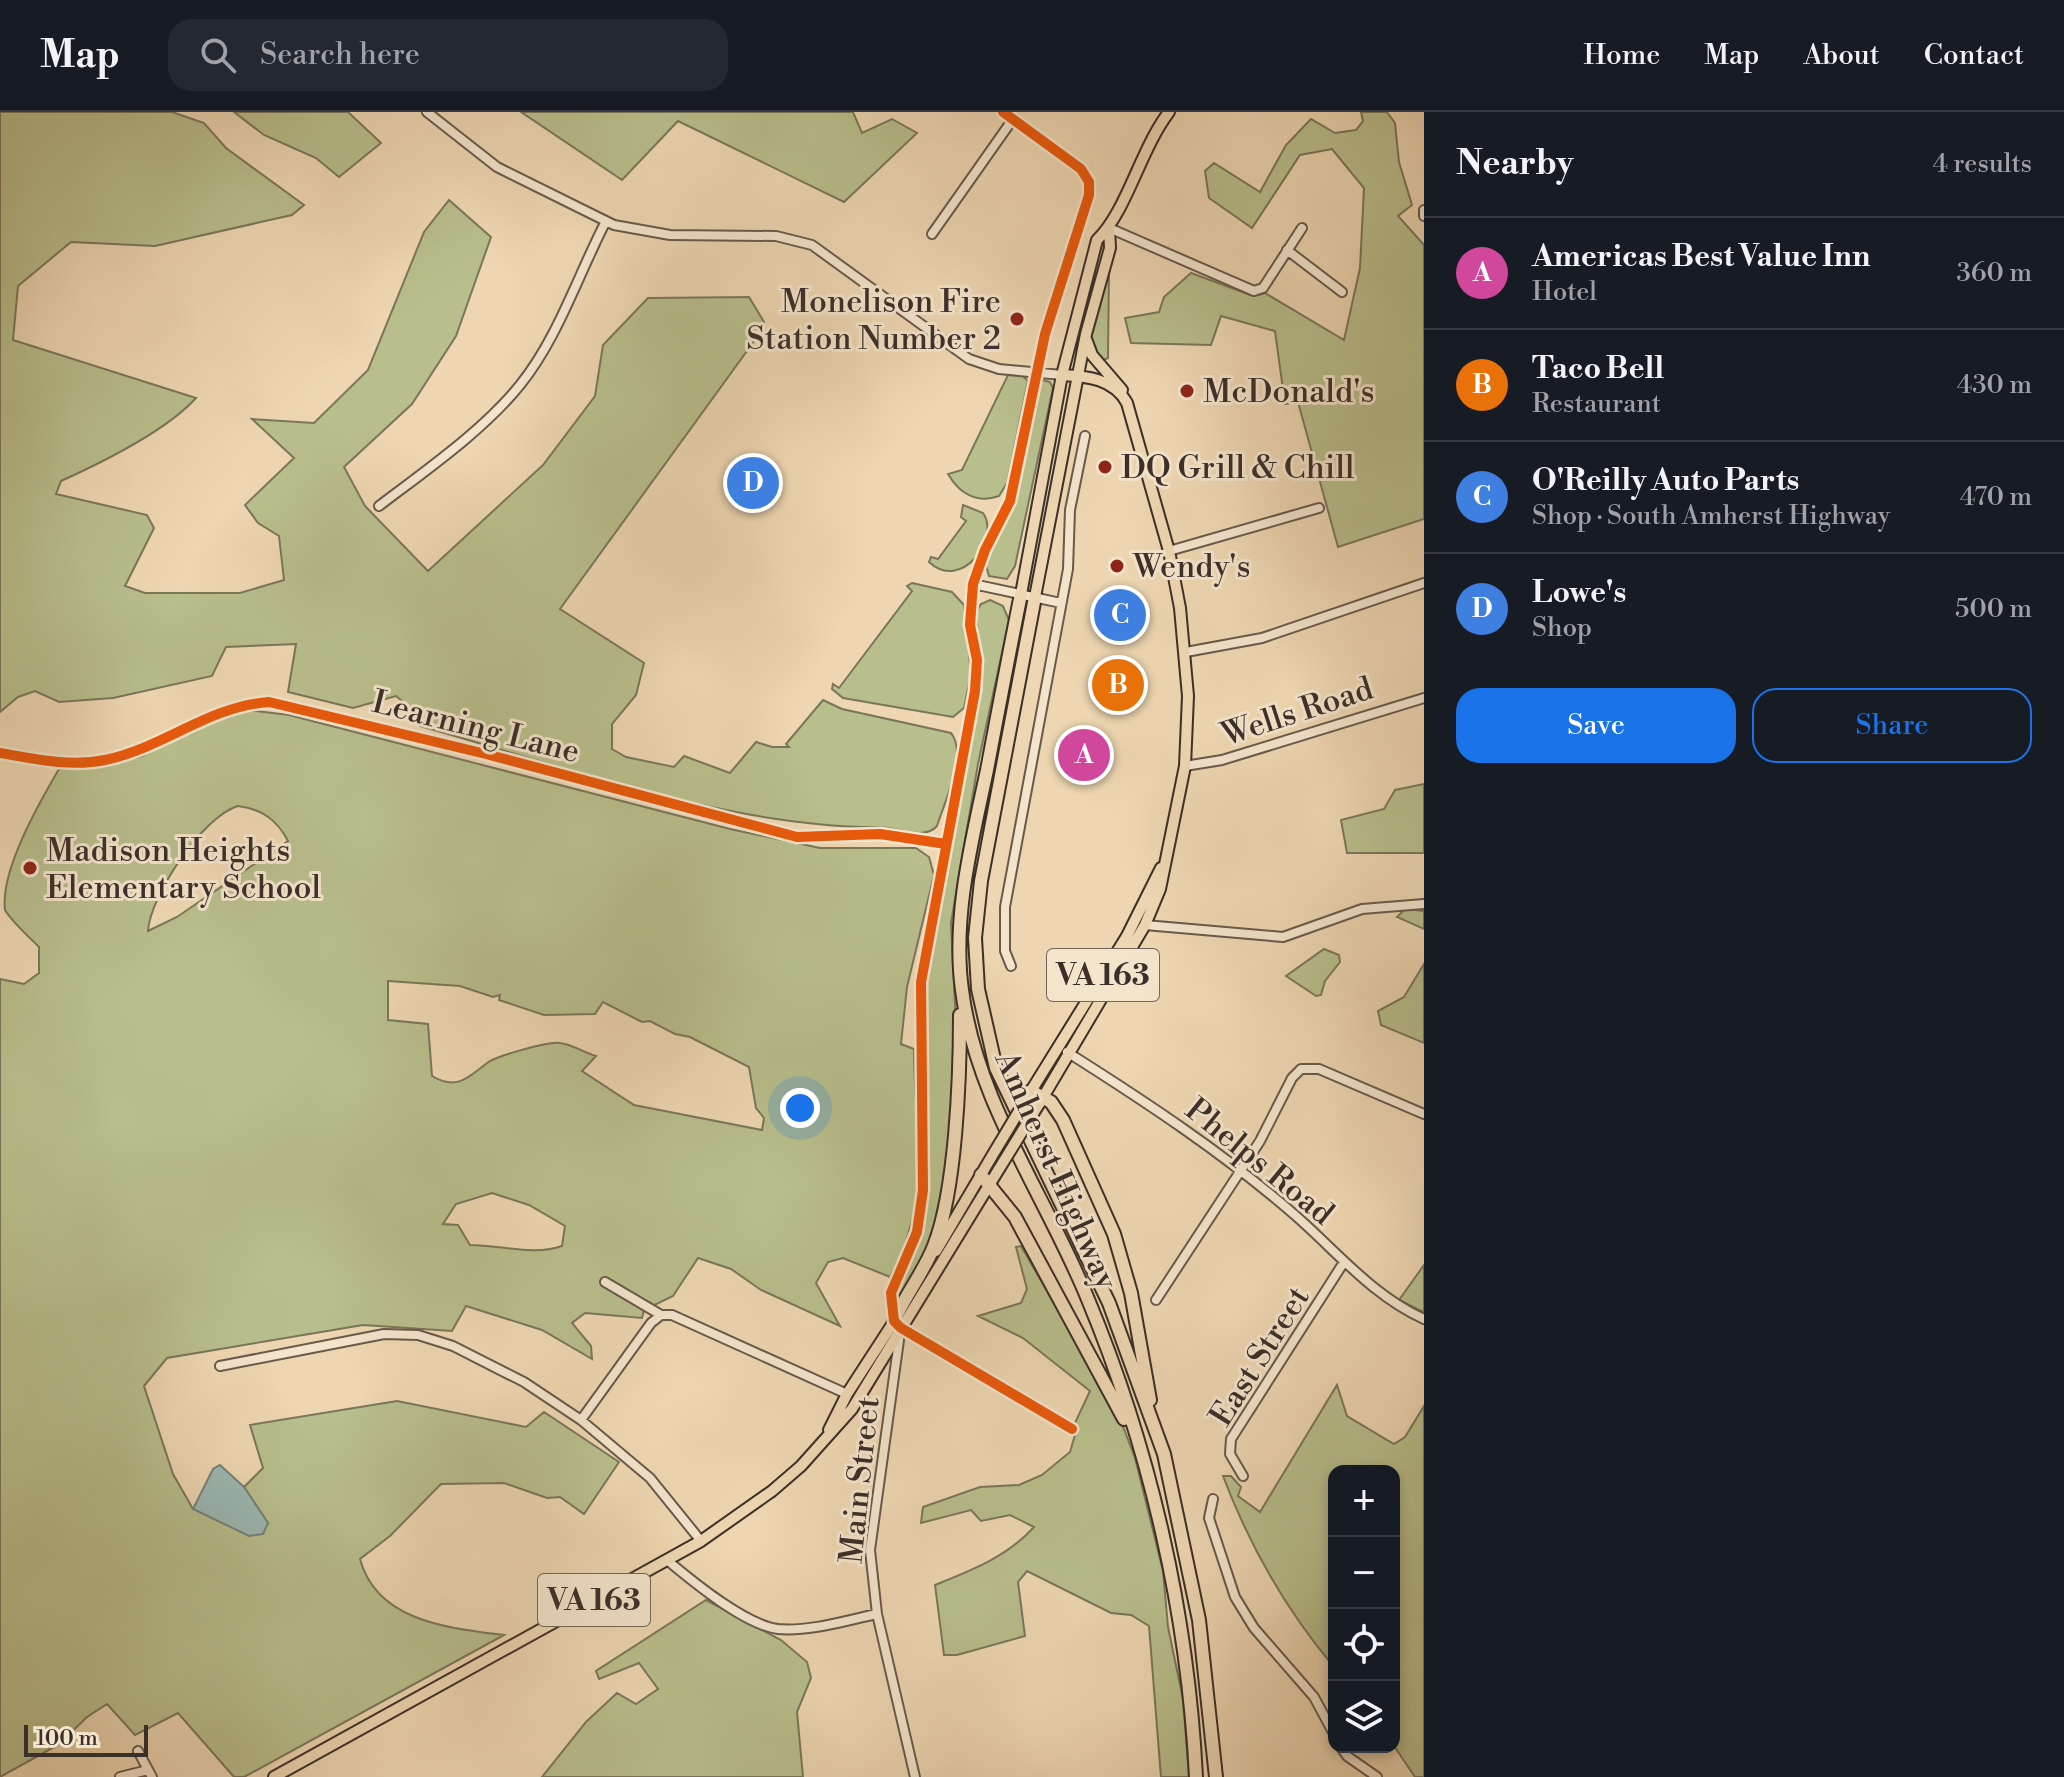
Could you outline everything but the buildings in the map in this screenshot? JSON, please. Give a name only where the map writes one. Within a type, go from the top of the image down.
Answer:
[{"type":"highway","name":"Amherst Highway","points":[[1021,594],[964,892],[960,976],[978,1065],[1087,1296],[1117,1376],[1147,1476],[1168,1568],[1183,1655],[1196,1777]]},
{"type":"highway","name":"Amherst Highway","points":[[1035,597],[979,895],[975,966],[981,1012],[1004,1088],[1099,1281],[1164,1454],[1199,1620],[1216,1777]]},
{"type":"highway","points":[[897,1325],[943,1221],[960,1063],[960,976]]},
{"type":"highway","points":[[1038,1098],[1063,1120],[1114,1234],[1127,1279],[1164,1454]]},
{"type":"highway","points":[[985,1179],[1015,1217],[1122,1415],[1147,1476]]},
{"type":"main road","points":[[1109,228],[1135,170],[1169,112]]},
{"type":"main road","name":"Amherst Highway","points":[[1035,597],[1086,334],[1110,248],[1109,228]]},
{"type":"main road","name":"Amherst Highway","points":[[1021,594],[1062,375],[1097,240],[1109,228]]},
{"type":"main road","points":[[1086,334],[1087,347],[1120,384],[1123,396]]},
{"type":"main road","points":[[1062,375],[1105,382],[1123,396]]},
{"type":"main road","name":"VA 163","points":[[274,1777],[286,1774],[701,1541],[772,1491],[852,1409],[897,1325],[985,1179],[992,1156],[1070,1054],[1145,925],[1160,889],[1185,766],[1186,652],[1169,551],[1123,396]]},
{"type":"main road","name":"VA 163","points":[[985,1179],[999,1169],[1038,1098],[1059,1047],[1127,936],[1168,856]]},
{"type":"main road","name":"VA 163","points":[[825,1439],[847,1394],[897,1325]]},
{"type":"street","points":[[427,112],[497,167],[606,221],[640,232],[776,236],[812,245],[957,352],[982,364],[1062,375]]},
{"type":"street","points":[[932,234],[1013,119],[1003,112]]},
{"type":"street","name":"Main Street","points":[[915,1777],[877,1614],[871,1568],[871,1529],[897,1325],[891,1293],[917,1232],[923,1196],[921,994],[977,676],[970,625],[973,584],[977,567],[1010,501],[1054,296],[1087,206],[1090,184],[1081,169],[1013,119]]},
{"type":"street","points":[[379,506],[440,458],[519,386],[542,352],[606,221]]},
{"type":"street","points":[[1109,228],[1254,291],[1263,288],[1302,228]]},
{"type":"street","points":[[1287,250],[1342,292]]},
{"type":"street","points":[[1011,966],[1005,951],[1005,907],[1068,569],[1070,510],[1085,436]]},
{"type":"street","points":[[1169,551],[1319,508]]},
{"type":"street","points":[[1186,652],[1251,641],[1424,583]]},
{"type":"street","points":[[973,584],[1061,603]]},
{"type":"street","name":"Wells Road","points":[[1185,766],[1222,760],[1423,697]]},
{"type":"street","name":"Learning Lane","points":[[0,753],[71,763],[107,760],[146,747],[232,707],[269,702],[414,736],[797,837],[880,834],[946,844]]},
{"type":"street","points":[[1145,925],[1283,937],[1362,909],[1388,904],[1424,904]]},
{"type":"street","name":"Phelps Road","points":[[1059,1047],[1166,1115],[1297,1217],[1344,1262],[1395,1303],[1424,1319]]},
{"type":"street","points":[[1156,1300],[1260,1141],[1292,1078],[1301,1069],[1311,1067],[1424,1114]]},
{"type":"street","name":"East Street","points":[[1243,1476],[1230,1454],[1231,1439],[1344,1262]]},
{"type":"street","points":[[605,1282],[661,1315],[672,1315],[847,1394]]},
{"type":"street","points":[[581,1420],[651,1323],[661,1315]]},
{"type":"street","points":[[897,1325],[1072,1429]]},
{"type":"street","points":[[220,1366],[367,1336],[418,1335],[492,1363],[581,1420],[650,1478],[701,1541]]},
{"type":"street","points":[[1213,1499],[1209,1518],[1235,1597],[1254,1628],[1314,1697],[1328,1723]]},
{"type":"street","points":[[667,1560],[732,1608],[771,1628],[792,1629],[877,1614]]},
{"type":"street","points":[[120,1777],[150,1774],[138,1751]]},
{"type":"street","points":[[1345,1753],[1377,1777]]},
{"type":"green space","points":[[0,112],[172,112],[204,123],[226,148],[304,205],[292,215],[155,246],[71,242],[18,286],[13,340],[196,398],[151,434],[61,481],[56,494],[147,515],[154,528],[125,586],[145,593],[240,593],[284,580],[279,536],[258,523],[245,505],[294,458],[252,419],[314,423],[368,370],[424,232],[449,200],[491,237],[456,336],[412,404],[344,467],[365,506],[428,571],[543,465],[595,396],[603,345],[648,298],[749,297],[764,322],[760,333],[560,609],[644,663],[636,695],[612,724],[612,749],[626,757],[674,767],[684,756],[730,773],[756,742],[772,747],[789,747],[786,744],[823,700],[842,709],[951,733],[956,742],[956,766],[937,826],[918,833],[823,825],[707,806],[589,776],[420,726],[416,712],[396,696],[353,708],[288,692],[296,644],[226,647],[212,676],[113,698],[59,702],[35,691],[18,697],[0,712]]},
{"type":"green space","points":[[234,112],[348,112],[381,143],[339,177],[316,158],[264,135]]},
{"type":"green space","points":[[521,112],[853,112],[862,133],[892,119],[917,133],[844,202],[678,121],[622,180]]},
{"type":"green space","points":[[1361,112],[1387,112],[1395,123],[1399,162],[1412,205],[1398,216],[1424,245],[1424,519],[1338,547],[1298,402],[1285,404],[1275,331],[1221,316],[1211,345],[1131,343],[1125,318],[1159,312],[1164,297],[1191,273],[1253,296],[1265,293],[1344,340],[1360,268],[1364,188],[1332,149],[1300,155],[1252,228],[1209,198],[1205,171],[1214,163],[1260,192],[1286,145],[1311,119],[1335,133],[1356,130],[1363,121]]},
{"type":"green space","points":[[1109,269],[1108,358],[1103,360],[1089,342]]},
{"type":"green space","points":[[1008,375],[1023,376],[1028,381],[1007,483],[999,496],[976,498],[957,487],[948,474],[962,470]]},
{"type":"green space","points":[[1043,380],[1050,382],[1053,388],[1015,566],[1007,579],[989,576],[985,562],[1015,504],[1039,384]]},
{"type":"green space","points":[[963,505],[983,513],[987,536],[975,558],[965,567],[953,571],[941,570],[929,562],[931,557],[938,559],[966,521],[961,517]]},
{"type":"green space","points":[[912,583],[952,592],[964,605],[971,674],[964,708],[953,717],[843,698],[832,689],[833,684],[839,688],[912,591],[907,586]]},
{"type":"green space","points":[[990,600],[1003,606],[1009,620],[978,764],[951,923],[957,1045],[945,1185],[937,1225],[918,1270],[900,1298],[896,1291],[918,1241],[925,1209],[924,989],[982,679],[976,612],[981,604]]},
{"type":"green space","points":[[247,710],[289,715],[730,829],[820,848],[916,848],[929,857],[934,875],[907,987],[901,1044],[914,1049],[918,1165],[912,1220],[890,1277],[843,1258],[828,1262],[816,1283],[840,1326],[761,1290],[731,1269],[698,1258],[673,1296],[644,1310],[642,1318],[585,1313],[572,1323],[591,1346],[592,1359],[542,1330],[466,1306],[452,1331],[363,1325],[167,1358],[144,1386],[173,1474],[193,1509],[268,1523],[244,1487],[263,1468],[250,1425],[397,1401],[526,1427],[544,1412],[619,1462],[584,1514],[560,1497],[547,1498],[504,1483],[441,1484],[390,1536],[360,1559],[369,1580],[382,1596],[399,1609],[439,1624],[504,1635],[244,1777],[234,1777],[178,1713],[135,1735],[107,1704],[87,1717],[58,1745],[0,1777],[0,979],[24,984],[39,973],[39,947],[5,910],[5,894],[23,838],[59,769],[108,765],[142,756],[197,726]],"holes":[[[238,806],[268,817],[288,841],[177,917],[148,931],[158,898],[181,859],[209,825]],[[388,981],[460,986],[493,997],[500,995],[499,1000],[544,1015],[595,1014],[603,1002],[642,1022],[650,1021],[675,1034],[690,1037],[749,1067],[756,1108],[764,1118],[762,1130],[634,1105],[582,1071],[596,1056],[560,1043],[501,1057],[456,1082],[441,1080],[432,1076],[428,1024],[388,1020]],[[492,1193],[529,1205],[565,1226],[562,1246],[529,1250],[470,1245],[458,1225],[443,1224],[456,1204]]]},
{"type":"green space","points":[[1424,784],[1424,853],[1347,853],[1341,820],[1384,809],[1395,790]]},
{"type":"green space","points":[[1405,909],[1424,911],[1424,929],[1397,917]]},
{"type":"green space","points":[[1324,949],[1339,955],[1340,962],[1325,981],[1321,995],[1316,996],[1286,976]]},
{"type":"green space","points":[[1424,964],[1424,1043],[1381,1025],[1378,1011],[1404,997]]},
{"type":"green space","points":[[1021,1246],[1119,1416],[1135,1458],[1163,1571],[1168,1627],[1183,1699],[1189,1777],[1161,1777],[1149,1626],[1131,1615],[1111,1613],[1027,1571],[1018,1582],[1025,1636],[957,1655],[944,1655],[935,1585],[1001,1555],[1034,1527],[1010,1515],[981,1521],[971,1510],[921,1523],[923,1507],[980,1487],[1019,1485],[1042,1475],[1070,1452],[1077,1428],[1074,1425],[1090,1391],[1023,1338],[978,1316],[1021,1303],[1027,1289],[1016,1247]]},
{"type":"green space","points":[[1424,1265],[1424,1312],[1399,1300]]},
{"type":"green space","points":[[1337,1385],[1347,1416],[1394,1444],[1405,1437],[1424,1406],[1424,1777],[1415,1777],[1399,1753],[1400,1465],[1328,1465],[1328,1660],[1270,1576],[1223,1476],[1231,1476],[1241,1487],[1238,1496],[1260,1512]]},
{"type":"green space","points":[[706,1600],[781,1640],[807,1662],[811,1678],[797,1712],[803,1777],[542,1777],[586,1722],[617,1693],[636,1704],[658,1689],[639,1663],[599,1679],[596,1671]]},
{"type":"water","points":[[220,1465],[244,1487],[268,1523],[263,1534],[249,1536],[193,1509],[213,1469]]},
{"type":"cycle path","points":[[1003,112],[1081,169],[1089,182],[1089,195],[1045,334],[1010,501],[985,550],[973,584],[970,625],[977,660],[975,691],[921,982],[923,1190],[917,1232],[891,1293],[894,1321],[901,1328],[1072,1429]]},
{"type":"cycle path","points":[[0,753],[66,762],[105,760],[147,746],[226,711],[269,702],[486,754],[797,837],[880,834],[946,844]]},
{"type":"place","name":"Monelison Fire Station Number 2","points":[[1017,319]]},
{"type":"place","name":"McDonald's","points":[[1187,391]]},
{"type":"place","name":"DQ Grill & Chill","points":[[1105,467]]},
{"type":"place","name":"Lowe's","points":[[753,483]]},
{"type":"place","name":"Wendy's","points":[[1117,566]]},
{"type":"place","name":"O'Reilly Auto Parts","points":[[1120,615]]},
{"type":"place","name":"Taco Bell","points":[[1118,685]]},
{"type":"place","name":"Americas Best Value Inn","points":[[1084,755]]},
{"type":"place","name":"Madison Heights Elementary School","points":[[30,868]]}]
